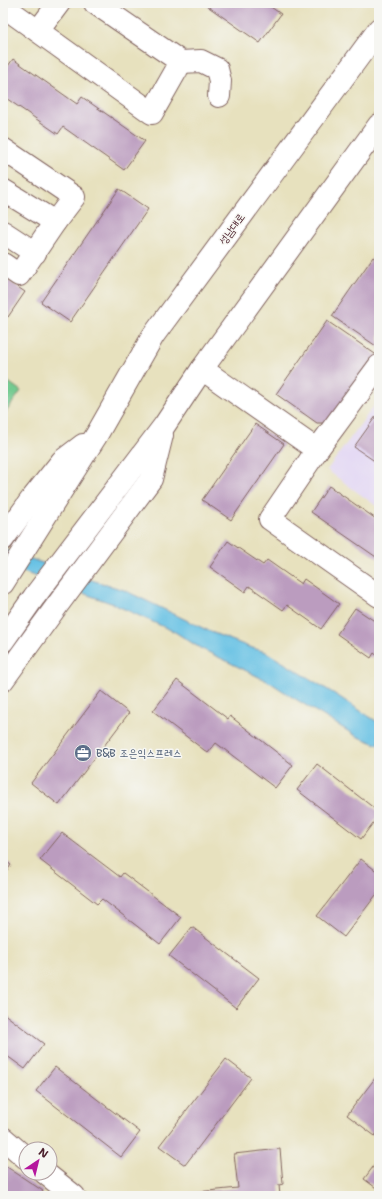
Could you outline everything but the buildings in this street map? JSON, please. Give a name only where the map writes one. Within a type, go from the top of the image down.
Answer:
[{"type":"main road","points":[[38,31],[59,3]]},
{"type":"main road","points":[[95,3],[181,62],[201,61],[217,69],[220,81],[219,96]]},
{"type":"main road","points":[[3,6],[152,113],[181,62]]},
{"type":"main road","name":"성남대로","points":[[40,504],[96,436],[153,336],[379,29]]},
{"type":"main road","points":[[3,641],[34,597],[164,426],[202,369],[379,125]]},
{"type":"main road","points":[[3,149],[74,196],[20,275],[3,264]]},
{"type":"main road","points":[[3,190],[56,222]]},
{"type":"main road","points":[[3,232],[35,253]]},
{"type":"main road","points":[[379,366],[317,450],[270,519],[379,596]]},
{"type":"main road","points":[[202,369],[317,450]]},
{"type":"main road","points":[[3,680],[151,479],[164,426]]},
{"type":"main road","points":[[3,539],[40,504]]},
{"type":"main road","points":[[4,582],[40,504]]},
{"type":"main road","points":[[5,1143],[18,1152]]},
{"type":"main road","points":[[55,1181],[74,1196]]},
{"type":"shaded area","points":[[379,399],[379,508],[327,470]]},
{"type":"green space","points":[[3,378],[21,391],[3,416]]},
{"type":"water","points":[[3,549],[124,590],[211,632],[266,652],[379,723],[379,745],[356,736],[271,683],[200,648],[175,632],[111,603],[3,565]]},
{"type":"place","name":"B&B 조은익스프레스","points":[[83,753]]}]
